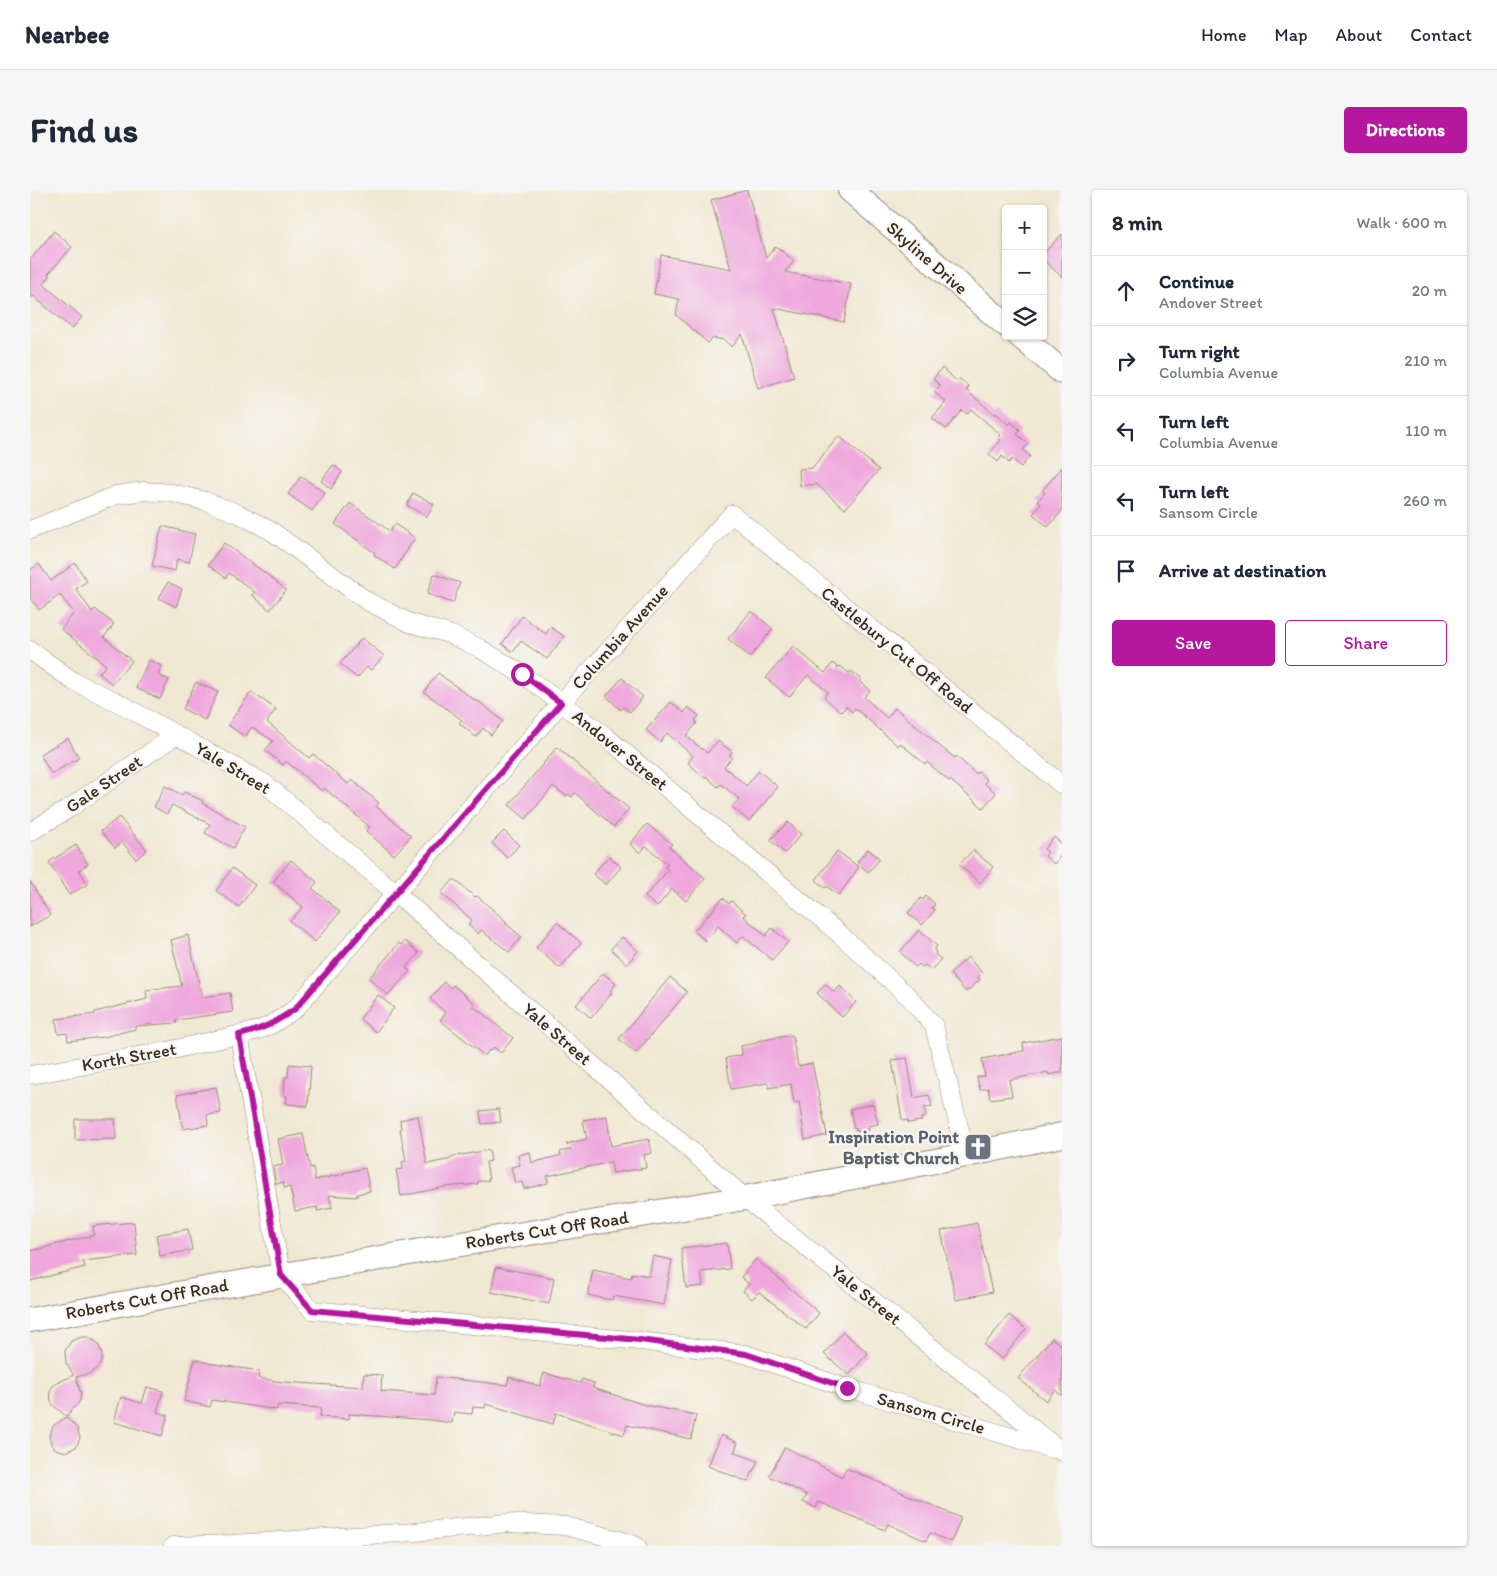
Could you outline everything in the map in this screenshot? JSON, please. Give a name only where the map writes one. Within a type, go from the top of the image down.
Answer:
[{"type":"street","name":"Skyline Drive","points":[[850,190],[1002,322]]},
{"type":"street","points":[[1025,340],[1062,372]]},
{"type":"street","name":"Andover Street","points":[[30,530],[116,495],[144,491],[172,493],[205,501],[239,514],[273,532],[367,601],[410,623],[449,634],[479,648],[522,674],[604,735],[836,931],[909,996],[934,1026],[966,1155]]},
{"type":"street","name":"Columbia Avenue","points":[[234,1036],[259,1030],[295,1009],[561,703],[732,514]]},
{"type":"street","name":"Castlebury Cut Off Road","points":[[732,514],[1062,785]]},
{"type":"street","name":"Yale Street","points":[[30,650],[73,681],[115,701],[264,784],[396,893],[745,1198],[1062,1452]]},
{"type":"street","name":"Gale Street","points":[[30,832],[68,809],[176,735]]},
{"type":"street","points":[[234,1036],[281,1275]]},
{"type":"street","name":"Korth Street","points":[[30,1075],[172,1050],[234,1036]]},
{"type":"street","name":"Roberts Cut Off Road","points":[[30,1320],[443,1247],[745,1198],[966,1155],[1062,1134]]},
{"type":"street","name":"Sansom Circle","points":[[281,1275],[312,1310],[640,1340],[746,1354],[847,1388],[1062,1452]]},
{"type":"street","points":[[172,1546],[233,1544],[415,1532],[508,1523],[565,1526],[637,1546]]},
{"type":"building","points":[[747,190],[766,258],[776,246],[794,261],[785,272],[851,284],[844,322],[774,308],[794,377],[758,388],[742,334],[732,347],[724,340],[713,338],[708,343],[676,315],[679,299],[654,294],[661,255],[731,269],[711,200]]},
{"type":"building","points":[[54,231],[72,247],[48,274],[50,276],[43,284],[82,317],[72,329],[33,296],[30,299],[30,260]]},
{"type":"building","points":[[1062,234],[1062,277],[1047,264],[1047,250]]},
{"type":"building","points":[[942,368],[957,381],[960,379],[969,387],[966,390],[995,415],[996,413],[1009,425],[1011,422],[1020,430],[1017,434],[1028,444],[1023,450],[1030,456],[1021,467],[1012,459],[1009,463],[1002,456],[998,462],[989,454],[1001,440],[998,438],[1001,435],[971,409],[967,414],[962,410],[946,429],[932,418],[946,402],[934,392],[940,385],[933,379]]},
{"type":"building","points":[[839,436],[879,470],[845,509],[816,484],[800,486],[799,469],[812,468]]},
{"type":"building","points":[[333,465],[342,472],[331,489],[321,481]]},
{"type":"building","points":[[1062,467],[1062,511],[1048,527],[1033,514],[1041,504],[1037,501],[1045,493],[1042,491]]},
{"type":"building","points":[[301,476],[325,493],[312,511],[288,494]]},
{"type":"building","points":[[413,493],[434,504],[427,517],[407,505]]},
{"type":"building","points":[[350,503],[390,531],[395,524],[415,538],[395,569],[335,524]]},
{"type":"building","points":[[162,526],[195,534],[189,562],[177,559],[175,571],[152,566]]},
{"type":"building","points":[[224,543],[286,590],[270,610],[252,595],[255,592],[229,573],[226,578],[208,565]]},
{"type":"building","points":[[75,563],[87,581],[76,589],[92,612],[95,609],[114,624],[104,637],[132,661],[112,684],[99,673],[106,665],[61,629],[74,613],[60,595],[39,610],[30,598],[30,570],[39,564],[51,581]]},
{"type":"building","points":[[434,574],[460,583],[453,603],[427,594]]},
{"type":"building","points":[[168,582],[182,589],[176,607],[159,598]]},
{"type":"building","points":[[751,611],[773,629],[750,657],[728,639]]},
{"type":"building","points":[[522,616],[546,634],[550,627],[564,636],[547,659],[521,641],[513,652],[502,644]]},
{"type":"building","points":[[362,638],[384,656],[371,670],[367,667],[357,678],[340,664]]},
{"type":"building","points":[[793,646],[825,673],[833,663],[838,668],[840,666],[849,673],[851,671],[861,679],[859,681],[870,691],[864,697],[887,718],[895,708],[942,748],[955,758],[956,756],[976,774],[978,772],[987,780],[984,783],[996,793],[983,808],[927,762],[925,764],[900,743],[898,746],[855,708],[852,712],[846,706],[841,712],[824,697],[828,692],[808,675],[789,697],[766,678]]},
{"type":"building","points":[[149,660],[162,666],[158,675],[169,680],[160,699],[136,688]]},
{"type":"building","points":[[438,673],[503,721],[491,735],[483,728],[476,737],[459,723],[462,720],[424,692]]},
{"type":"building","points":[[622,678],[643,697],[630,712],[624,707],[621,710],[606,696]]},
{"type":"building","points":[[196,682],[218,692],[205,720],[183,709]]},
{"type":"building","points":[[251,692],[276,709],[267,722],[309,758],[313,754],[348,784],[352,780],[379,803],[376,806],[411,836],[394,855],[366,831],[370,827],[324,788],[322,791],[286,761],[283,765],[265,750],[273,741],[252,727],[245,737],[228,725]]},
{"type":"building","points":[[671,702],[684,713],[688,707],[699,716],[695,721],[697,723],[686,736],[707,753],[718,741],[732,752],[729,755],[732,757],[724,767],[746,786],[759,771],[778,787],[749,821],[732,807],[739,799],[721,784],[718,787],[706,776],[705,778],[688,763],[693,756],[667,733],[660,742],[646,730]]},
{"type":"building","points":[[68,738],[79,758],[51,774],[40,754]]},
{"type":"building","points":[[557,747],[629,809],[614,827],[575,793],[572,797],[568,794],[566,796],[553,786],[526,819],[509,805]]},
{"type":"building","points":[[165,786],[182,795],[184,792],[203,801],[202,803],[245,827],[233,848],[205,833],[210,824],[172,805],[167,814],[154,807]]},
{"type":"building","points":[[119,817],[147,850],[136,859],[122,842],[115,848],[101,831]]},
{"type":"building","points":[[788,822],[801,834],[785,853],[770,840]]},
{"type":"building","points":[[647,824],[672,844],[669,847],[705,878],[686,901],[672,889],[657,907],[645,897],[668,870],[665,867],[668,864],[646,846],[640,853],[630,844]]},
{"type":"building","points":[[504,831],[519,845],[507,858],[492,843]]},
{"type":"building","points":[[1054,837],[1062,844],[1062,854],[1054,864],[1045,856],[1048,852],[1044,849]]},
{"type":"building","points":[[76,845],[88,864],[79,870],[88,884],[69,895],[49,862]]},
{"type":"building","points":[[868,849],[880,859],[868,872],[857,862]]},
{"type":"building","points":[[973,850],[993,867],[980,883],[959,865]]},
{"type":"building","points":[[837,851],[859,867],[839,895],[826,886],[825,888],[816,880]]},
{"type":"building","points":[[609,856],[621,867],[606,885],[593,874]]},
{"type":"building","points":[[291,860],[317,882],[312,888],[340,912],[315,942],[290,921],[303,907],[273,882]]},
{"type":"building","points":[[232,868],[255,885],[239,907],[216,891]]},
{"type":"building","points":[[454,879],[475,897],[477,896],[522,937],[509,952],[481,930],[478,934],[468,925],[472,920],[441,893]]},
{"type":"building","points":[[30,881],[50,915],[30,927]]},
{"type":"building","points":[[926,896],[935,904],[932,908],[935,910],[922,925],[908,913],[921,898],[923,900]]},
{"type":"building","points":[[723,898],[729,904],[731,901],[746,914],[743,916],[766,936],[772,928],[788,942],[772,960],[743,936],[737,943],[718,926],[706,941],[694,931]]},
{"type":"building","points":[[557,922],[581,943],[560,968],[536,948]]},
{"type":"building","points":[[919,930],[937,946],[934,950],[935,954],[941,959],[931,970],[925,965],[922,967],[919,964],[916,967],[900,952]]},
{"type":"building","points":[[188,935],[202,997],[230,993],[233,1012],[176,1020],[177,1023],[135,1026],[135,1029],[104,1037],[68,1041],[67,1033],[58,1034],[56,1019],[95,1014],[95,1012],[147,999],[146,990],[182,986],[171,940]]},
{"type":"building","points":[[622,937],[638,951],[627,964],[611,949]]},
{"type":"building","points":[[405,941],[419,953],[406,968],[410,971],[388,995],[369,978],[399,943],[401,945]]},
{"type":"building","points":[[968,957],[982,973],[978,977],[980,980],[966,992],[950,974]]},
{"type":"building","points":[[603,973],[616,984],[610,991],[612,993],[591,1018],[576,1005]]},
{"type":"building","points":[[670,977],[687,992],[636,1053],[619,1039]]},
{"type":"building","points":[[444,982],[451,988],[453,985],[475,1004],[473,1006],[513,1038],[501,1053],[494,1047],[485,1056],[440,1020],[446,1013],[430,999]]},
{"type":"building","points":[[825,984],[834,992],[840,986],[856,1002],[842,1017],[817,993]]},
{"type":"building","points":[[378,995],[394,1008],[376,1032],[360,1019]]},
{"type":"building","name":"Inspiration Point Baptist Church","points":[[792,1035],[798,1066],[812,1063],[827,1135],[805,1140],[799,1102],[794,1103],[791,1084],[769,1088],[768,1083],[731,1089],[726,1058],[742,1055],[741,1046],[757,1043],[757,1041]]},
{"type":"building","points":[[1062,1036],[1062,1072],[1049,1075],[1048,1072],[1009,1080],[1012,1096],[990,1099],[988,1088],[980,1090],[977,1077],[985,1076],[982,1059],[1024,1051],[1023,1043]]},
{"type":"building","points":[[907,1058],[914,1098],[929,1095],[932,1106],[924,1108],[926,1117],[921,1118],[922,1121],[908,1123],[908,1120],[903,1121],[902,1119],[892,1060]]},
{"type":"building","points":[[289,1064],[311,1066],[308,1106],[286,1104],[287,1096],[284,1096],[285,1077],[288,1077]]},
{"type":"building","points":[[216,1087],[221,1113],[207,1115],[208,1125],[183,1129],[177,1095]]},
{"type":"building","points":[[873,1104],[878,1124],[868,1126],[869,1130],[857,1132],[857,1129],[854,1129],[850,1109]]},
{"type":"building","points":[[499,1109],[501,1122],[482,1124],[480,1111]]},
{"type":"building","points":[[418,1116],[427,1164],[451,1159],[451,1157],[489,1150],[491,1161],[486,1162],[489,1180],[477,1182],[478,1184],[445,1187],[401,1196],[396,1170],[403,1169],[402,1162],[406,1161],[400,1120]]},
{"type":"building","points":[[607,1116],[611,1146],[649,1139],[652,1153],[644,1155],[646,1168],[613,1173],[611,1162],[547,1176],[548,1183],[524,1189],[522,1182],[515,1183],[511,1167],[520,1165],[518,1155],[530,1152],[532,1163],[561,1155],[560,1152],[571,1149],[566,1144],[587,1139],[583,1120]]},
{"type":"building","points":[[75,1119],[115,1119],[116,1139],[75,1140]]},
{"type":"building","points":[[303,1134],[310,1168],[313,1167],[315,1180],[365,1168],[370,1191],[357,1194],[357,1197],[329,1195],[332,1208],[317,1211],[317,1207],[295,1211],[290,1187],[284,1188],[283,1182],[276,1184],[273,1167],[283,1165],[278,1139]]},
{"type":"building","points":[[134,1222],[137,1255],[83,1261],[85,1267],[30,1281],[30,1251],[94,1235],[93,1226]]},
{"type":"building","points":[[977,1223],[992,1292],[956,1300],[941,1231]]},
{"type":"building","points":[[188,1229],[192,1250],[160,1256],[156,1235]]},
{"type":"building","points":[[727,1243],[730,1269],[701,1272],[703,1286],[686,1288],[681,1248]]},
{"type":"building","points":[[653,1256],[672,1260],[664,1305],[613,1296],[612,1300],[588,1295],[593,1270],[631,1278],[632,1273],[649,1276]]},
{"type":"building","points":[[756,1259],[819,1313],[806,1329],[759,1292],[752,1299],[743,1291],[749,1284],[741,1277]]},
{"type":"building","points":[[496,1267],[554,1278],[549,1304],[491,1292]]},
{"type":"building","points":[[1009,1315],[1026,1329],[1002,1359],[984,1345]]},
{"type":"building","points":[[843,1332],[868,1353],[849,1375],[824,1354]]},
{"type":"building","points":[[88,1337],[98,1343],[102,1360],[100,1365],[91,1373],[76,1377],[81,1394],[80,1400],[66,1416],[51,1402],[50,1391],[57,1383],[74,1375],[66,1363],[65,1351],[71,1341]]},
{"type":"building","points":[[1052,1338],[1062,1346],[1062,1396],[1055,1390],[1046,1401],[1018,1378]]},
{"type":"building","points":[[195,1359],[208,1363],[259,1371],[258,1378],[283,1382],[363,1387],[364,1374],[382,1375],[381,1391],[434,1395],[436,1377],[507,1385],[509,1377],[540,1386],[544,1373],[580,1383],[582,1379],[594,1383],[593,1388],[645,1405],[696,1415],[691,1439],[627,1425],[624,1435],[556,1413],[553,1424],[486,1404],[485,1408],[473,1407],[472,1414],[454,1412],[452,1423],[349,1414],[349,1419],[320,1417],[321,1408],[278,1405],[277,1410],[212,1400],[210,1407],[184,1401]]},
{"type":"building","points":[[147,1387],[163,1391],[157,1412],[168,1415],[162,1436],[114,1422],[121,1397],[142,1403]]},
{"type":"building","points":[[66,1417],[77,1428],[80,1438],[76,1447],[66,1452],[52,1446],[49,1436],[53,1426]]},
{"type":"building","points":[[721,1435],[738,1443],[734,1452],[758,1461],[748,1482],[708,1466]]},
{"type":"building","points":[[785,1447],[842,1477],[846,1468],[961,1518],[951,1542],[930,1533],[926,1541],[888,1524],[885,1530],[819,1502],[816,1508],[803,1502],[807,1495],[769,1476]]},
{"type":"place","name":"Inspiration Point Baptist Church","points":[[978,1147]]},
{"type":"route","points":[[522,674],[561,703],[295,1009],[259,1030],[239,1035],[281,1275],[312,1310],[640,1340],[746,1354],[847,1388]]}]
